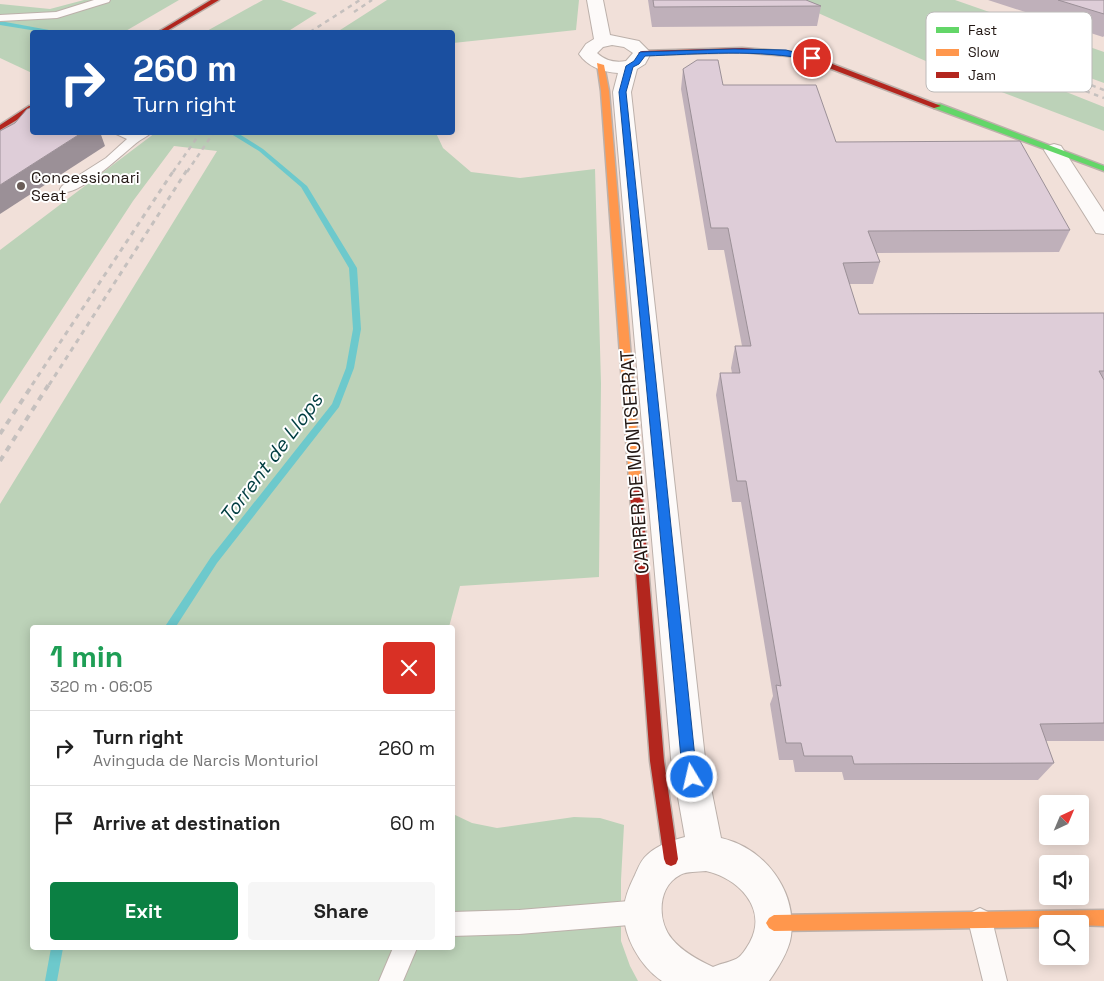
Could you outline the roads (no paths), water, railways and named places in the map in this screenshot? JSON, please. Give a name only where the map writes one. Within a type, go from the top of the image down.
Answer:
[{"type":"street","points":[[164,30],[216,0]]},
{"type":"street","points":[[595,0],[602,42],[590,48],[588,54],[592,60],[623,56],[734,51],[786,52],[801,55],[1104,169]]},
{"type":"street","name":"CARRER DE MONTSERRAT","points":[[616,21],[623,56],[622,92],[688,758],[706,852]]},
{"type":"street","name":"CARRER DE MONTSERRAT","points":[[623,56],[605,91],[657,761],[671,858]]},
{"type":"street","points":[[0,128],[30,109]]},
{"type":"street","points":[[1054,150],[1104,228]]},
{"type":"street","points":[[701,981],[671,971],[646,936],[642,912],[646,889],[655,872],[671,858],[691,853],[706,852],[743,864],[760,882],[770,898],[774,923],[767,950],[742,978]]},
{"type":"street","points":[[774,923],[1104,918]]},
{"type":"lane","points":[[0,18],[57,15],[105,0]]},
{"type":"lane","points":[[67,189],[110,161],[141,136]]},
{"type":"lane","points":[[455,924],[519,922],[642,912]]},
{"type":"lane","points":[[980,920],[995,981]]},
{"type":"lane","points":[[391,981],[405,950]]},
{"type":"waterway","name":"Torrent de Llops","points":[[0,23],[38,30]]},
{"type":"waterway","name":"Torrent de Llops","points":[[171,625],[214,560],[336,405],[350,368],[357,329],[353,268],[304,186],[261,150],[236,135]]},
{"type":"waterway","name":"Torrent de Llops","points":[[51,981],[57,950]]},
{"type":"railway","points":[[313,30],[360,0]]},
{"type":"railway","points":[[354,12],[372,0]]},
{"type":"railway","points":[[1092,85],[1104,90]]},
{"type":"railway","points":[[1088,92],[1104,98]]},
{"type":"railway","points":[[173,172],[199,135]]},
{"type":"railway","points":[[187,172],[212,135]]},
{"type":"railway","points":[[32,385],[174,170]]},
{"type":"railway","points":[[49,385],[187,170]]},
{"type":"railway","points":[[0,434],[33,384]]},
{"type":"railway","points":[[0,461],[49,384]]},
{"type":"place","name":"Concessionari Seat","points":[[21,186]]}]
